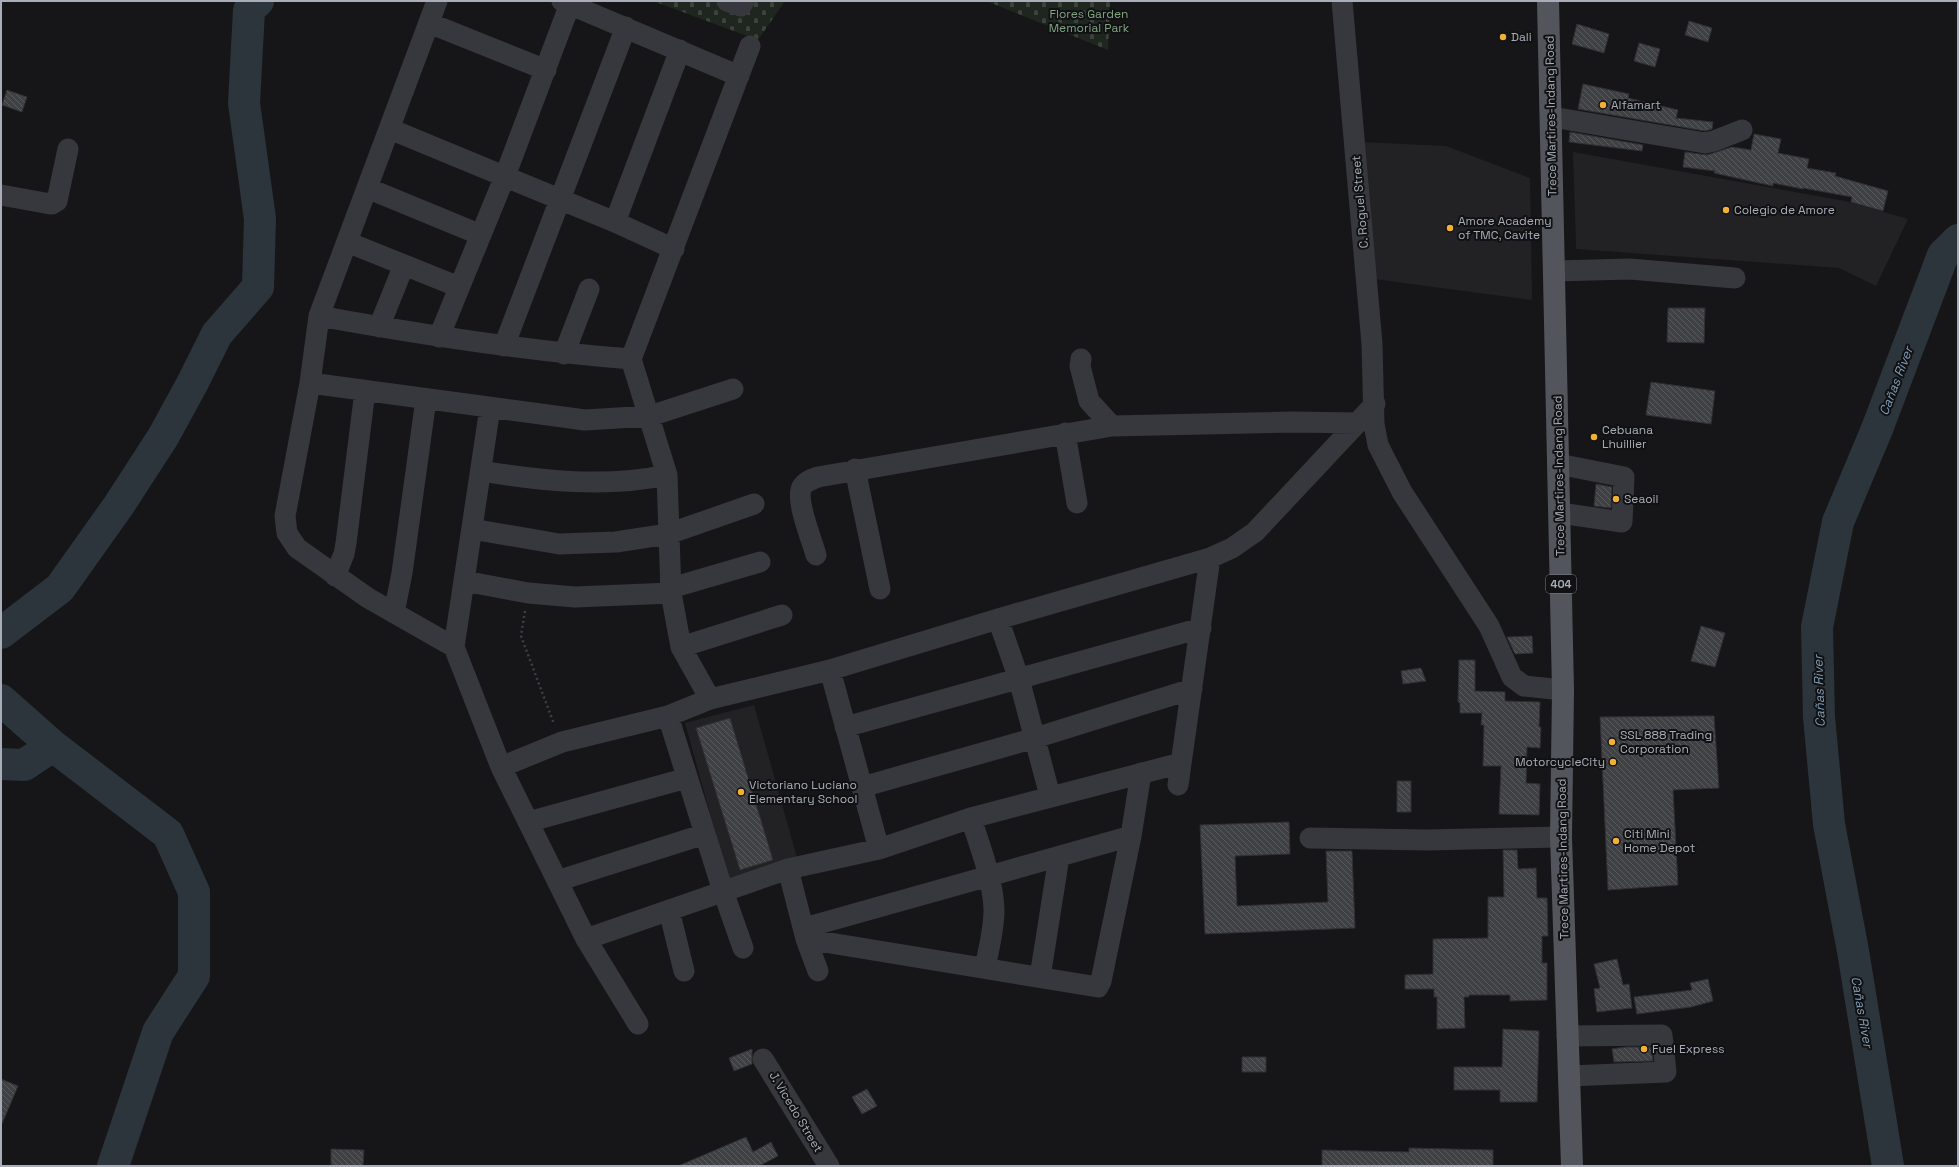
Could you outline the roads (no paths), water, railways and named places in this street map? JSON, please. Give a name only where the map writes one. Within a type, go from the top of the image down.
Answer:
[{"type":"main road","name":"Trece Martires-Indang Road","points":[[1548,1],[1552,117],[1563,690],[1561,837],[1572,1166]]},
{"type":"street","points":[[437,1],[319,316],[310,383],[285,516],[285,525],[287,533],[297,548],[368,598],[454,647]]},
{"type":"street","points":[[727,1],[741,6],[744,1]]},
{"type":"street","name":"C. Roguel Street","points":[[1342,1],[1372,344],[1375,434],[1388,467],[1489,626],[1512,677],[1524,686],[1563,690]]},
{"type":"street","points":[[439,337],[505,176],[546,70],[566,3],[626,27],[739,76]]},
{"type":"street","points":[[429,24],[546,70]]},
{"type":"street","points":[[504,346],[626,27]]},
{"type":"street","points":[[710,699],[681,647],[671,591],[667,475],[661,459],[650,416],[631,359],[750,46]]},
{"type":"street","points":[[615,222],[680,50]]},
{"type":"street","points":[[1552,117],[1704,143],[1709,143],[1742,130]]},
{"type":"street","points":[[390,128],[615,222],[674,249]]},
{"type":"street","points":[[1,195],[52,204],[57,201],[68,149]]},
{"type":"street","points":[[367,188],[481,235]]},
{"type":"street","points":[[347,242],[459,287]]},
{"type":"street","points":[[379,327],[404,265]]},
{"type":"street","points":[[1555,271],[1630,269],[1735,278]]},
{"type":"street","points":[[564,354],[589,288]]},
{"type":"street","points":[[319,316],[439,337],[504,346],[564,354],[631,359]]},
{"type":"street","points":[[1081,359],[1080,366],[1089,401],[1112,426]]},
{"type":"street","points":[[310,383],[585,420],[650,416],[733,389]]},
{"type":"street","points":[[336,576],[344,554],[346,543],[365,390]]},
{"type":"street","points":[[394,613],[402,573],[426,399]]},
{"type":"street","points":[[501,767],[562,742],[668,716],[710,699],[830,670],[998,618],[1210,558],[1232,548],[1254,532],[1375,404]]},
{"type":"street","points":[[490,408],[454,647],[501,767],[586,939],[638,1024]]},
{"type":"street","points":[[816,555],[800,497],[802,488],[806,482],[818,477],[855,469],[1112,426],[1294,422],[1358,423]]},
{"type":"street","points":[[1065,433],[1077,503]]},
{"type":"street","points":[[1558,464],[1624,477],[1622,522],[1560,512]]},
{"type":"street","points":[[855,469],[880,589]]},
{"type":"street","points":[[481,471],[527,479],[579,482],[646,480],[667,475]]},
{"type":"street","points":[[472,529],[559,544],[616,542],[668,534],[754,504]]},
{"type":"street","points":[[1178,785],[1210,558]]},
{"type":"street","points":[[464,581],[528,593],[575,597],[671,591],[760,562]]},
{"type":"street","points":[[681,647],[782,615]]},
{"type":"street","points":[[998,618],[1019,679],[1050,796]]},
{"type":"street","points":[[845,727],[1201,628]]},
{"type":"street","points":[[830,670],[879,849]]},
{"type":"street","points":[[862,787],[1035,738],[1192,689]]},
{"type":"street","points":[[668,716],[723,891],[743,948]]},
{"type":"street","points":[[586,939],[788,869],[879,849],[971,818],[1050,796],[1181,763]]},
{"type":"street","points":[[805,934],[985,968],[1098,987],[1101,981],[1131,836],[1141,773]]},
{"type":"street","points":[[528,822],[688,778]]},
{"type":"street","points":[[971,818],[990,877],[994,910],[985,968]]},
{"type":"street","points":[[557,881],[705,834]]},
{"type":"street","points":[[805,934],[990,877],[1131,836]]},
{"type":"street","points":[[1310,838],[1427,840],[1561,837]]},
{"type":"street","points":[[1040,977],[1059,857]]},
{"type":"street","points":[[788,869],[805,934],[818,971]]},
{"type":"street","points":[[669,910],[684,971]]},
{"type":"street","points":[[1567,1036],[1662,1035],[1666,1072],[1569,1076]]},
{"type":"street","name":"J. Vicedo Street","points":[[763,1059],[829,1166]]},
{"type":"waterway","points":[[1,633],[60,588],[119,505],[163,437],[217,334],[258,287],[260,219],[244,103],[249,10],[258,1]]},
{"type":"waterway","name":"Cañas River","points":[[1888,1166],[1853,951],[1829,824],[1819,717],[1817,627],[1838,522],[1877,429],[1943,255],[1958,240]]},
{"type":"waterway","points":[[1,700],[53,746],[168,834],[194,892],[194,976],[158,1032],[113,1166]]},
{"type":"waterway","points":[[1,764],[24,765],[53,746]]},
{"type":"place","name":"Dali","points":[[1503,37]]},
{"type":"place","name":"Alfamart","points":[[1603,105]]},
{"type":"place","name":"Colegio de Amore","points":[[1726,210]]},
{"type":"place","name":"Amore Academy of TMC, Cavite","points":[[1450,228]]},
{"type":"place","name":"Cebuana Lhuillier","points":[[1594,437]]},
{"type":"place","name":"Seaoil","points":[[1616,499]]},
{"type":"place","name":"SSL 888 Trading Corporation","points":[[1612,742]]},
{"type":"place","name":"MotorcycleCity","points":[[1613,762]]},
{"type":"place","name":"Victoriano Luciano Elementary School","points":[[741,792]]},
{"type":"place","name":"Citi Mini Home Depot","points":[[1616,841]]},
{"type":"place","name":"Fuel Express","points":[[1644,1049]]},
{"type":"park label","name":"Flores Garden Memorial Park","points":[[1089,21]]}]
